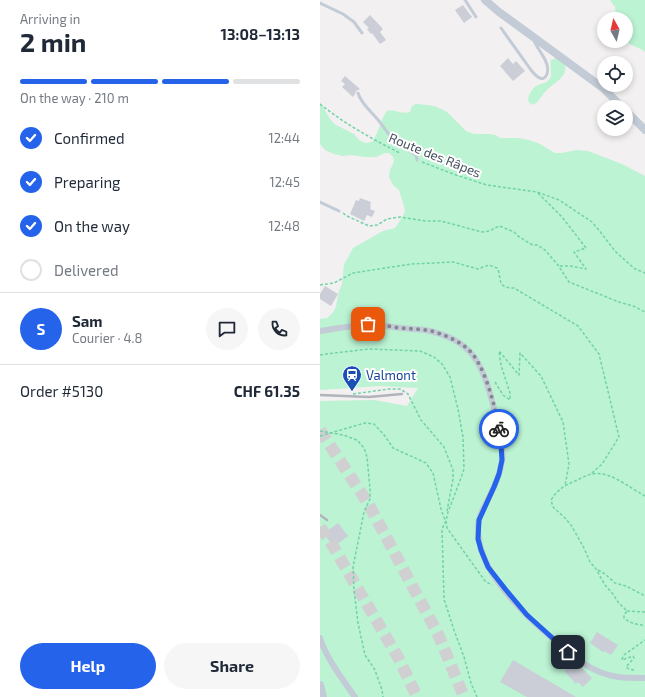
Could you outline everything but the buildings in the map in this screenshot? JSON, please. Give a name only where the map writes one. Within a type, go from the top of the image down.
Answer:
[{"type":"street","points":[[485,0],[499,12],[603,88],[616,100]]},
{"type":"street","points":[[633,118],[645,130]]},
{"type":"street","points":[[320,331],[368,324],[380,324],[435,332],[455,340],[468,350],[475,358],[487,382],[495,410],[502,453],[499,474],[479,520],[478,539],[483,557],[488,567],[527,615],[568,652],[587,666],[594,670],[616,677],[645,678]]},
{"type":"street","points":[[320,638],[328,656],[355,697]]},
{"type":"street","points":[[320,685],[323,697]]},
{"type":"lane","points":[[465,0],[476,17]]},
{"type":"lane","points":[[320,3],[338,11],[354,22],[362,33]]},
{"type":"lane","points":[[501,28],[531,70],[536,76],[542,79],[547,75],[548,70],[546,62],[533,40],[535,38]]},
{"type":"lane","points":[[358,93],[393,140],[403,148],[416,155],[417,160]]},
{"type":"lane","points":[[320,202],[339,211]]},
{"type":"path","name":"Route des Râpes","points":[[320,104],[354,129],[399,152]]},
{"type":"path","name":"Route des Râpes","points":[[417,160],[487,185],[537,192],[559,200],[592,222],[615,251],[635,269],[645,273]]},
{"type":"path","points":[[537,192],[562,217],[586,248],[574,252],[586,269],[570,266],[559,266]]},
{"type":"path","points":[[339,211],[369,226],[377,225],[387,219],[400,217],[441,222],[482,232],[489,231],[499,226],[514,232],[529,243],[539,246],[545,250],[559,266],[569,282],[645,312]]},
{"type":"path","points":[[320,285],[334,283],[353,273],[412,264],[453,262],[478,269],[488,265],[498,268],[500,271],[501,283],[504,286],[514,288],[578,326],[599,354],[619,437],[602,464],[592,474]]},
{"type":"path","points":[[320,355],[369,350],[420,351],[434,357],[442,364],[450,377],[463,437],[464,469],[442,529],[444,599],[464,657],[471,683],[477,697]]},
{"type":"path","points":[[492,378],[503,395],[510,400],[510,393],[501,365],[499,351],[519,375],[520,353],[541,376],[563,422],[570,464],[565,486]]},
{"type":"path","points":[[353,394],[400,389],[408,394],[420,420],[444,447],[453,470],[453,479],[446,521]]},
{"type":"path","points":[[320,436],[366,423],[374,424],[393,448],[426,463],[432,472],[447,528],[485,581],[492,585]]},
{"type":"path","points":[[320,431],[343,434],[357,440],[364,448],[367,457],[370,499],[364,512],[353,567],[354,590],[358,623],[365,655],[375,670],[383,697]]},
{"type":"path","points":[[645,496],[612,476],[598,473],[592,474],[565,486],[557,491],[551,500],[553,507],[571,525],[590,562],[618,602],[627,611],[645,612]]},
{"type":"path","points":[[596,569],[605,574],[615,583],[626,586],[645,596]]},
{"type":"path","points":[[627,611],[624,614],[624,618],[627,621],[645,626]]},
{"type":"path","points":[[634,670],[626,667],[634,658],[633,656],[622,659],[624,655],[645,640]]},
{"type":"green space","points":[[610,0],[645,0],[645,52],[633,46],[633,12],[616,12],[615,7]]},
{"type":"green space","points":[[556,58],[564,62],[565,72],[535,104],[531,104],[528,97],[536,86],[549,80],[551,76],[551,60]]},
{"type":"green space","points":[[320,102],[330,119],[336,125],[354,134],[359,140],[365,143],[372,142],[387,111],[407,113],[410,112],[412,106],[416,104],[428,105],[437,107],[447,112],[466,131],[474,134],[489,134],[500,138],[518,138],[529,140],[540,144],[555,153],[577,150],[588,151],[622,164],[645,176],[645,697],[327,697],[320,695],[320,401],[374,400],[407,406],[418,388],[379,386],[320,390],[320,319],[327,318],[332,314],[336,307],[342,284],[344,264],[353,248],[383,231],[395,228],[405,212],[399,190],[393,185],[389,177],[394,160],[389,153],[376,157],[351,155],[343,156],[325,150],[320,144]]},
{"type":"tunnel","points":[[320,430],[369,505],[438,634],[464,697]]},
{"type":"tunnel","points":[[320,527],[330,541],[399,659],[417,697]]},
{"type":"railway","points":[[320,395],[369,397],[402,394]]},
{"type":"railway","points":[[320,515],[327,520]]},
{"type":"way so far","points":[[368,324],[380,324],[435,332],[455,340],[468,350],[475,358],[487,382],[499,429]]},
{"type":"place","name":"Valmont","points":[[352,392]]},
{"type":"route","points":[[499,429],[502,453],[499,474],[479,520],[478,539],[483,557],[488,567],[527,615],[568,652]]}]
